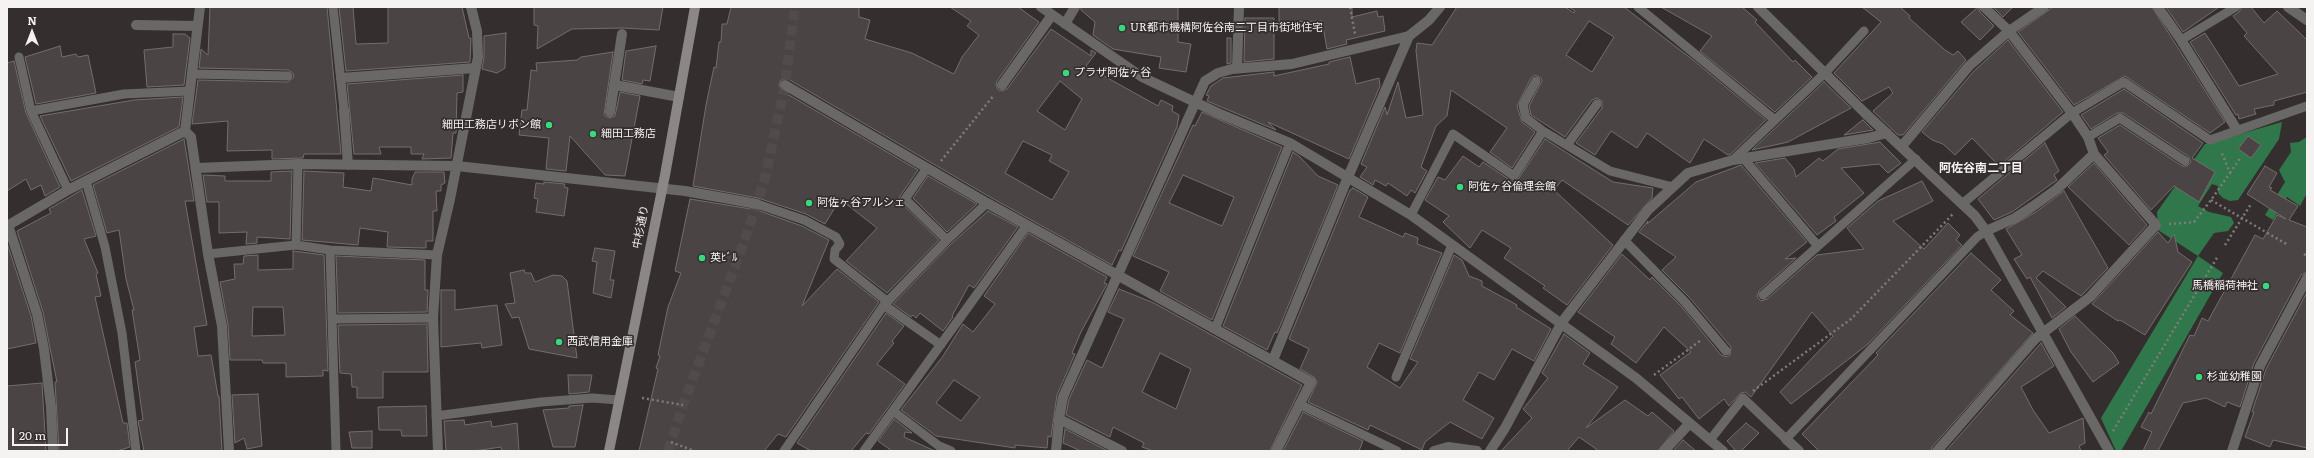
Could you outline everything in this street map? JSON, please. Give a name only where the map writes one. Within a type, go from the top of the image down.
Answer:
[{"type":"main road","name":"中杉通り","points":[[608,451],[679,97],[695,7]]},
{"type":"street","points":[[184,131],[200,7]]},
{"type":"street","points":[[437,451],[433,318],[437,255],[457,166],[478,57],[478,31],[471,7]]},
{"type":"street","points":[[1041,7],[1142,77],[1218,113],[1290,143],[1411,215],[1562,322],[1642,383],[1724,451]]},
{"type":"street","points":[[1065,24],[1075,7]]},
{"type":"street","points":[[1237,68],[1239,7]]},
{"type":"street","points":[[1056,451],[1063,397],[1205,81],[1218,73],[1237,68],[1292,64],[1409,36],[1429,20],[1440,7]]},
{"type":"street","points":[[1758,7],[1962,204],[1986,231],[2044,332],[2107,447]]},
{"type":"street","points":[[1937,451],[2035,339],[2090,296],[2156,226],[2094,154],[2088,137],[2072,113],[2009,31],[1984,7]]},
{"type":"street","points":[[1902,146],[1969,66],[2009,31],[2044,7]]},
{"type":"street","points":[[2158,7],[2181,40],[2236,130]]},
{"type":"street","points":[[2288,7],[2307,20]]},
{"type":"street","points":[[1002,85],[1052,15]]},
{"type":"street","points":[[136,26],[198,26]]},
{"type":"street","points":[[610,112],[622,34]]},
{"type":"street","points":[[1273,360],[1348,177],[1409,36]]},
{"type":"street","points":[[341,78],[475,68]]},
{"type":"street","points":[[615,85],[679,97]]},
{"type":"street","points":[[785,85],[987,203],[1118,277],[1311,382],[1276,451]]},
{"type":"street","points":[[344,110],[348,165]]},
{"type":"street","points":[[184,131],[191,137],[197,168],[208,254],[222,326],[229,451]]},
{"type":"street","points":[[53,451],[51,407],[44,349],[37,314],[7,226],[68,190],[184,131]]},
{"type":"street","points":[[1490,451],[1505,428],[1562,322],[1648,210],[1688,174],[1733,160],[1868,138],[1887,133]]},
{"type":"street","points":[[1986,231],[2015,218],[2032,207],[2057,189],[2094,154]]},
{"type":"street","points":[[197,168],[298,164],[457,166],[660,190],[684,191],[758,204]]},
{"type":"street","points":[[2232,451],[2260,366],[2307,278]]},
{"type":"street","points":[[1059,419],[1122,451]]},
{"type":"street","points":[[1664,451],[1690,424]]},
{"type":"street","points":[[1786,440],[1799,451]]},
{"type":"street","points":[[1434,451],[1448,447],[1477,451]]},
{"type":"lane","points":[[333,7],[344,110]]},
{"type":"lane","points":[[1638,7],[1775,120]]},
{"type":"lane","points":[[2181,40],[2236,7]]},
{"type":"lane","points":[[1733,160],[1826,72],[1864,31]]},
{"type":"lane","points":[[19,57],[31,111],[68,190]]},
{"type":"lane","points":[[192,74],[288,76]]},
{"type":"lane","points":[[1536,81],[1522,105],[1526,118],[1543,131],[1610,171],[1673,187]]},
{"type":"lane","points":[[1962,204],[2072,113],[2124,82],[2210,140],[2307,106]]},
{"type":"lane","points":[[31,111],[124,94],[189,91]]},
{"type":"lane","points":[[1567,145],[1597,104]]},
{"type":"lane","points":[[2088,137],[2120,118],[2185,161]]},
{"type":"lane","points":[[1411,215],[1453,134],[1514,176],[1543,131]]},
{"type":"lane","points":[[1215,329],[1290,143]]},
{"type":"lane","points":[[1744,158],[1818,246]]},
{"type":"lane","points":[[1763,295],[1916,159]]},
{"type":"lane","points":[[296,245],[298,164]]},
{"type":"lane","points":[[930,170],[905,199],[946,240]]},
{"type":"lane","points":[[86,181],[105,247],[122,333],[136,451]]},
{"type":"lane","points":[[789,449],[886,304],[946,240],[987,203]]},
{"type":"lane","points":[[758,204],[804,220],[836,237],[840,244],[835,250],[834,259],[886,304],[941,345]]},
{"type":"lane","points":[[864,451],[1027,225]]},
{"type":"lane","points":[[1710,440],[1743,398],[1786,440],[1977,237],[1986,231]]},
{"type":"lane","points":[[1624,240],[1685,302],[1726,351]]},
{"type":"lane","points":[[208,254],[296,245],[330,250],[437,255]]},
{"type":"lane","points":[[1396,377],[1452,245]]},
{"type":"lane","points":[[330,250],[336,451]]},
{"type":"lane","points":[[332,319],[433,318]]},
{"type":"lane","points":[[436,416],[541,402],[592,398],[619,400]]},
{"type":"lane","points":[[1299,404],[1397,451]]},
{"type":"lane","points":[[893,411],[939,446],[951,451]]},
{"type":"path","points":[[1350,7],[1357,48]]},
{"type":"path","points":[[930,170],[964,130],[971,125],[1002,85]]},
{"type":"path","points":[[2219,144],[2230,172]]},
{"type":"path","points":[[2156,226],[2194,222],[2241,157]]},
{"type":"path","points":[[2211,200],[2288,245]]},
{"type":"path","points":[[1743,398],[1851,319],[1962,204]]},
{"type":"path","points":[[2225,245],[2252,204]]},
{"type":"path","points":[[2107,447],[2218,256]]},
{"type":"path","points":[[1642,383],[1688,351],[1710,332]]},
{"type":"path","points":[[642,398],[682,405]]},
{"type":"path","points":[[671,442],[694,451]]},
{"type":"green space","points":[[2282,122],[2279,139],[2238,200],[2230,201],[2223,198],[2218,193],[2218,186],[2212,184],[2198,206],[2209,212],[2231,217],[2234,223],[2228,231],[2214,233],[2198,256],[2158,230],[2157,212],[2205,144]]},
{"type":"green space","points":[[2305,138],[2307,139],[2307,193],[2300,206],[2287,197],[2273,220],[2265,215],[2285,182],[2279,170],[2291,152],[2290,143],[2299,142]]},
{"type":"green space","points":[[2198,256],[2223,273],[2121,451],[2116,451],[2101,418]]},
{"type":"building","points":[[210,7],[327,7],[341,154],[304,154],[303,158],[272,159],[272,150],[227,151],[228,121],[192,124],[198,80],[288,82],[294,77],[293,73],[288,70],[199,68],[201,49],[208,55]]},
{"type":"building","points":[[339,7],[353,7],[356,44],[388,43],[388,7],[462,7],[469,38],[471,38],[470,62],[346,71]]},
{"type":"building","points":[[534,7],[663,7],[659,30],[623,28],[572,29],[537,49],[538,26],[534,25]]},
{"type":"building","points":[[731,7],[859,7],[859,17],[870,20],[865,39],[912,53],[954,74],[962,57],[979,35],[967,26],[971,21],[950,7],[1018,7],[1039,22],[997,81],[996,85],[998,90],[1002,91],[1007,89],[1051,29],[1091,56],[1091,50],[1096,53],[1086,66],[1158,106],[1161,100],[1173,106],[1172,111],[1179,115],[1177,127],[1121,251],[1119,250],[1112,265],[990,197],[788,79],[781,80],[779,85],[782,91],[918,170],[900,196],[899,201],[939,240],[887,293],[846,261],[877,228],[840,199],[825,224],[806,214],[758,198],[693,186],[706,105],[714,67],[716,68],[719,42],[721,42],[722,24],[727,24]],"holes":[[[1060,81],[1082,99],[1065,130],[1037,111]],[[1023,141],[1052,155],[1049,161],[1069,172],[1052,200],[1005,173]]]},
{"type":"building","points":[[1081,7],[1178,7],[1178,42],[1191,44],[1186,72],[1159,68],[1161,57],[1113,49],[1093,35],[1095,22],[1081,10]]},
{"type":"building","points":[[1279,7],[1352,7],[1352,17],[1377,11],[1378,17],[1383,16],[1385,31],[1346,40],[1347,44],[1327,49],[1322,21],[1279,22]]},
{"type":"building","points":[[1457,7],[1565,7],[1574,13],[1575,11],[1569,7],[1624,7],[1693,60],[1766,120],[1731,154],[1728,155],[1704,139],[1690,163],[1647,133],[1637,148],[1611,131],[1595,155],[1576,143],[1602,108],[1602,101],[1597,98],[1592,100],[1565,137],[1531,115],[1529,106],[1542,81],[1541,78],[1535,75],[1531,78],[1517,106],[1522,122],[1535,132],[1512,168],[1490,152],[1507,128],[1451,90],[1447,116],[1436,126],[1421,167],[1427,171],[1415,193],[1411,190],[1407,196],[1388,183],[1386,186],[1375,180],[1373,185],[1360,177],[1367,167],[1361,164],[1385,107],[1387,115],[1398,82],[1406,118],[1423,115],[1416,51],[1417,43],[1432,45]],"holes":[[[1589,21],[1614,37],[1592,72],[1566,55]]]},
{"type":"building","points":[[1661,7],[1742,7],[1757,20],[1755,22],[1793,62],[1795,60],[1812,77],[1775,112],[1700,51],[1712,36]]},
{"type":"building","points":[[1862,7],[1900,7],[1910,16],[1909,18],[1945,50],[1953,55],[1958,51],[1966,60],[1903,135],[1898,135],[1873,111],[1893,93],[1889,87],[1862,101],[1834,73],[1881,22]]},
{"type":"building","points":[[1978,7],[1980,12],[1994,26],[1980,40],[1961,22]]},
{"type":"building","points":[[1993,7],[2013,7],[2003,17]]},
{"type":"building","points":[[2053,7],[2152,7],[2225,122],[2210,133],[2125,76],[2074,105],[2018,32]]},
{"type":"building","points":[[2166,7],[2219,7],[2183,32]]},
{"type":"building","points":[[2242,7],[2251,7],[2264,23],[2277,11],[2307,40],[2307,92],[2274,101],[2274,105],[2254,109],[2256,114],[2239,119],[2238,114],[2236,115],[2190,42],[2205,33],[2239,86],[2278,74],[2244,36],[2247,33],[2233,16],[2239,12]]},
{"type":"building","points":[[1245,18],[1274,18],[1274,59],[1244,62]]},
{"type":"building","points":[[506,33],[505,68],[497,73],[482,69],[484,57],[484,36]]},
{"type":"building","points":[[173,34],[185,34],[190,38],[184,85],[147,87],[144,50],[173,47]]},
{"type":"building","points":[[1227,38],[1231,38],[1231,63],[1227,64]]},
{"type":"building","points":[[2008,40],[2063,112],[1999,166],[1972,138],[1955,155],[1943,144],[1932,140],[1922,132],[1974,71]]},
{"type":"building","points":[[60,46],[62,57],[76,54],[78,57],[88,55],[96,93],[36,104],[25,57]]},
{"type":"building","points":[[656,46],[650,81],[643,80],[642,84],[622,80],[626,51]]},
{"type":"building","points":[[613,52],[604,115],[609,118],[615,116],[620,92],[640,96],[625,176],[605,175],[570,136],[566,171],[546,169],[549,138],[519,135],[522,110],[527,110],[531,70],[537,71],[536,63],[577,60],[581,57]]},
{"type":"building","points":[[1350,57],[1356,84],[1379,78],[1380,86],[1349,159],[1268,122],[1276,130],[1207,101],[1209,96],[1206,95],[1211,86],[1223,78],[1274,72],[1274,76],[1329,64],[1329,62]]},
{"type":"building","points":[[14,61],[26,113],[60,187],[45,196],[41,185],[31,190],[26,179],[7,191],[7,63]]},
{"type":"building","points":[[463,75],[463,92],[457,93],[456,133],[453,133],[451,158],[422,159],[424,154],[411,154],[411,147],[379,147],[381,154],[354,154],[347,84]]},
{"type":"building","points":[[1824,82],[1851,108],[1788,142],[1752,150]]},
{"type":"building","points":[[2124,89],[2203,143],[2192,158],[2215,172],[2199,202],[2174,186],[2151,210],[2104,155],[2108,152],[2098,138],[2120,125],[2182,166],[2187,166],[2191,162],[2188,156],[2123,113],[2117,113],[2091,129],[2081,115]]},
{"type":"building","points":[[183,97],[179,127],[71,181],[40,116],[134,100]]},
{"type":"building","points":[[1202,112],[1282,147],[1212,320],[1160,291],[1169,272],[1133,256],[1193,125],[1195,126]],"holes":[[[1183,175],[1234,197],[1222,226],[1169,203]]]},
{"type":"building","points":[[1863,120],[1873,130],[1844,135],[1860,122]]},
{"type":"building","points":[[2248,136],[2261,145],[2251,158],[2238,149]]},
{"type":"building","points":[[184,139],[194,201],[185,201],[207,325],[194,327],[198,356],[211,355],[219,396],[222,451],[144,451],[138,421],[143,420],[135,362],[140,360],[132,310],[134,310],[126,279],[119,230],[107,233],[93,185]]},
{"type":"building","points":[[1545,139],[1613,182],[1653,188],[1652,198],[1628,225],[1562,180],[1554,190],[1613,245],[1567,305],[1543,288],[1545,286],[1504,258],[1511,248],[1482,230],[1470,248],[1443,222],[1449,216],[1425,200],[1438,177],[1445,180],[1463,156],[1479,167],[1483,162],[1511,181],[1517,181]]},
{"type":"building","points":[[1880,142],[1901,163],[1888,173],[1879,164],[1841,168],[1864,193],[1834,217],[1836,221],[1817,235],[1755,163],[1785,158],[1794,169],[1796,177],[1819,158],[1823,161],[1838,149]]},
{"type":"building","points":[[2045,143],[2059,171],[2054,175],[2057,180],[2012,212],[1994,220],[1978,199]]},
{"type":"building","points":[[1293,152],[1299,156],[1318,176],[1338,185],[1277,333],[1275,332],[1267,350],[1223,326]]},
{"type":"building","points":[[2094,163],[2147,225],[2129,245],[2068,187]]},
{"type":"building","points":[[1741,165],[1807,242],[1785,259],[1796,258],[1759,291],[1757,297],[1761,301],[1767,299],[1817,255],[1864,249],[1847,228],[1878,201],[1922,181],[1933,201],[1893,221],[1924,249],[1948,223],[1960,235],[1956,240],[1962,245],[1868,344],[1791,404],[1780,392],[1833,336],[1812,312],[1751,397],[1745,392],[1741,393],[1729,406],[1724,399],[1699,419],[1682,397],[1679,399],[1660,375],[1691,352],[1664,327],[1636,363],[1611,344],[1615,337],[1578,312],[1622,254],[1650,280],[1652,277],[1681,306],[1721,355],[1727,357],[1730,355],[1731,347],[1690,298],[1662,270],[1676,257],[1639,232],[1648,221],[1647,224],[1696,182]]},
{"type":"building","points":[[2265,166],[2277,173],[2269,187],[2272,188],[2270,190],[2298,206],[2289,220],[2307,227],[2307,272],[2301,275],[2254,363],[2240,407],[2227,402],[2225,407],[2206,398],[2183,403],[2158,451],[2143,451],[2152,432],[2141,427],[2149,412],[2151,414],[2190,335],[2194,336],[2202,318],[2208,321],[2255,235],[2263,239],[2277,215],[2286,219],[2247,194]]},
{"type":"building","points":[[292,171],[290,239],[257,237],[257,243],[246,244],[247,232],[219,233],[219,202],[207,202],[203,175],[225,176],[225,181],[271,181],[271,172]]},
{"type":"building","points":[[304,171],[344,173],[343,187],[371,191],[373,178],[412,185],[412,179],[415,172],[444,172],[445,183],[441,185],[441,191],[436,191],[437,211],[433,211],[433,241],[426,241],[426,248],[387,247],[388,232],[360,228],[358,245],[302,240]]},
{"type":"building","points":[[928,176],[977,204],[947,232],[913,198]]},
{"type":"building","points":[[544,182],[565,184],[564,187],[568,188],[564,216],[536,212],[538,199],[534,198],[536,183],[544,184]]},
{"type":"building","points":[[1353,188],[1368,197],[1359,217],[1403,237],[1405,233],[1418,238],[1417,244],[1442,253],[1400,353],[1379,343],[1367,367],[1400,388],[1418,362],[1410,359],[1454,255],[1462,260],[1469,276],[1482,281],[1482,286],[1517,305],[1516,307],[1551,329],[1534,361],[1512,349],[1494,380],[1479,372],[1463,400],[1494,418],[1482,439],[1450,422],[1425,442],[1422,450],[1370,425],[1368,430],[1308,402],[1317,382],[1314,377],[1300,369],[1309,349],[1289,339],[1350,190]]},
{"type":"building","points":[[82,190],[96,236],[84,239],[98,273],[96,274],[101,296],[95,297],[123,423],[127,423],[130,447],[117,451],[59,451],[55,382],[57,382],[43,312],[17,231],[51,213],[49,209]]},
{"type":"building","points":[[2064,191],[2108,268],[2081,296],[2043,271],[2036,278],[2066,307],[2052,318],[2030,277],[2027,279],[2014,259],[2022,255],[2006,229],[2036,212]]},
{"type":"building","points":[[690,199],[757,210],[802,226],[829,240],[802,306],[837,269],[879,302],[786,437],[778,434],[764,451],[639,451],[658,369],[656,368],[660,356],[658,355],[668,307],[681,273],[675,271]]},
{"type":"building","points":[[988,211],[1018,227],[974,288],[969,285],[952,316],[953,317],[943,331],[920,313],[916,318],[913,315],[911,317],[893,304],[951,244]]},
{"type":"building","points":[[2158,232],[2168,243],[2174,234],[2178,252],[2192,262],[2145,335],[2120,320],[2118,321],[2092,304]]},
{"type":"building","points":[[1028,233],[1107,277],[1104,283],[1107,284],[1081,332],[1072,353],[1075,354],[1057,395],[1051,437],[1048,436],[1047,448],[1015,445],[1015,448],[936,436],[901,410],[943,356],[963,324],[973,332],[995,304],[984,296]],"holes":[[[954,380],[980,397],[961,421],[936,403]]]},
{"type":"building","points":[[7,243],[31,316],[36,343],[7,349]]},
{"type":"building","points":[[595,248],[615,251],[610,280],[614,280],[611,298],[593,293],[597,262],[592,261]]},
{"type":"building","points":[[293,251],[324,255],[328,371],[323,370],[323,376],[286,377],[286,363],[263,363],[262,360],[230,360],[228,325],[220,282],[235,279],[234,264],[243,264],[244,256],[258,255],[258,270],[293,269]],"holes":[[[253,307],[283,307],[285,335],[252,336]]]},
{"type":"building","points":[[1971,253],[2001,280],[1991,290],[2014,311],[2010,315],[2033,333],[1932,447],[1931,451],[1819,451],[1802,434],[1878,355],[1876,353]]},
{"type":"building","points":[[336,256],[425,260],[425,290],[428,290],[427,312],[338,313]]},
{"type":"building","points":[[524,270],[525,273],[531,273],[535,282],[553,275],[562,276],[567,281],[577,358],[529,349],[519,317],[512,318],[505,304],[515,303],[510,273]]},
{"type":"building","points":[[1119,289],[1154,303],[1302,385],[1270,451],[1153,451],[1142,447],[1144,443],[1113,427],[1110,437],[1066,415],[1069,399],[1087,360],[1102,368],[1124,319],[1108,312]],"holes":[[[1160,353],[1191,369],[1176,409],[1142,392]]]},
{"type":"building","points":[[441,290],[455,290],[455,310],[497,305],[502,345],[482,348],[481,343],[441,347]]},
{"type":"building","points":[[2307,292],[2307,448],[2273,440],[2270,447],[2245,437],[2254,412],[2252,412],[2266,369]]},
{"type":"building","points":[[886,313],[904,326],[892,341],[894,343],[877,364],[905,384],[869,434],[866,433],[851,451],[811,451],[797,443]]},
{"type":"building","points":[[2075,316],[2113,353],[2119,363],[2093,382],[2071,352],[2059,329]]},
{"type":"building","points":[[427,324],[428,372],[383,372],[383,398],[357,398],[357,387],[352,387],[351,374],[340,373],[338,325]]},
{"type":"building","points":[[1564,334],[1590,353],[1583,364],[1618,387],[1586,428],[1625,400],[1648,416],[1652,412],[1674,431],[1658,451],[1599,451],[1579,437],[1567,451],[1501,451],[1532,418],[1523,409],[1548,378],[1542,373]]},
{"type":"building","points":[[2041,343],[2054,366],[2021,387],[2033,410],[2049,433],[2083,418],[2085,443],[2079,446],[2081,451],[1946,451]]},
{"type":"building","points":[[568,375],[592,375],[589,392],[569,394]]},
{"type":"building","points":[[42,383],[46,451],[7,451],[7,386]]},
{"type":"building","points":[[258,394],[262,446],[247,449],[244,438],[235,443],[232,395]]},
{"type":"building","points":[[583,405],[575,447],[553,447],[543,410],[569,408],[569,406]]},
{"type":"building","points":[[426,406],[427,436],[402,436],[401,430],[379,430],[378,407]]},
{"type":"building","points":[[1303,412],[1363,441],[1359,451],[1283,451]]},
{"type":"building","points":[[894,419],[912,433],[905,432],[904,437],[935,451],[892,451],[878,441]]},
{"type":"building","points":[[464,420],[465,425],[491,421],[492,427],[517,423],[519,451],[502,451],[501,447],[474,451],[446,451],[444,421]]},
{"type":"building","points":[[1746,423],[1759,433],[1741,451],[1736,451],[1727,441]]},
{"type":"building","points":[[1065,429],[1106,450],[1081,451],[1063,443]]},
{"type":"building","points":[[372,431],[372,448],[352,448],[349,432]]},
{"type":"building","points":[[1683,440],[1696,451],[1673,451]]},
{"type":"tunnel","points":[[668,451],[683,405],[743,245],[764,182],[785,85],[795,7]]},
{"type":"place","name":"UR都市機構阿佐谷南二丁目市街地住宅","points":[[1122,28]]},
{"type":"place","name":"プラザ阿佐ヶ谷","points":[[1066,73]]},
{"type":"place","name":"細田工務店リボン館","points":[[549,125]]},
{"type":"place","name":"細田工務店","points":[[593,134]]},
{"type":"place","name":"阿佐ヶ谷倫理会館","points":[[1460,187]]},
{"type":"place","name":"阿佐ヶ谷アルシェ","points":[[809,203]]},
{"type":"place","name":"英ﾋﾞﾙ","points":[[702,258]]},
{"type":"place","name":"馬橋稲荷神社","points":[[2266,286]]},
{"type":"place","name":"西武信用金庫","points":[[559,342]]},
{"type":"place","name":"杉並幼稚園","points":[[2199,377]]},
{"type":"district","name":"阿佐谷南二丁目","points":[[1981,168]]}]
